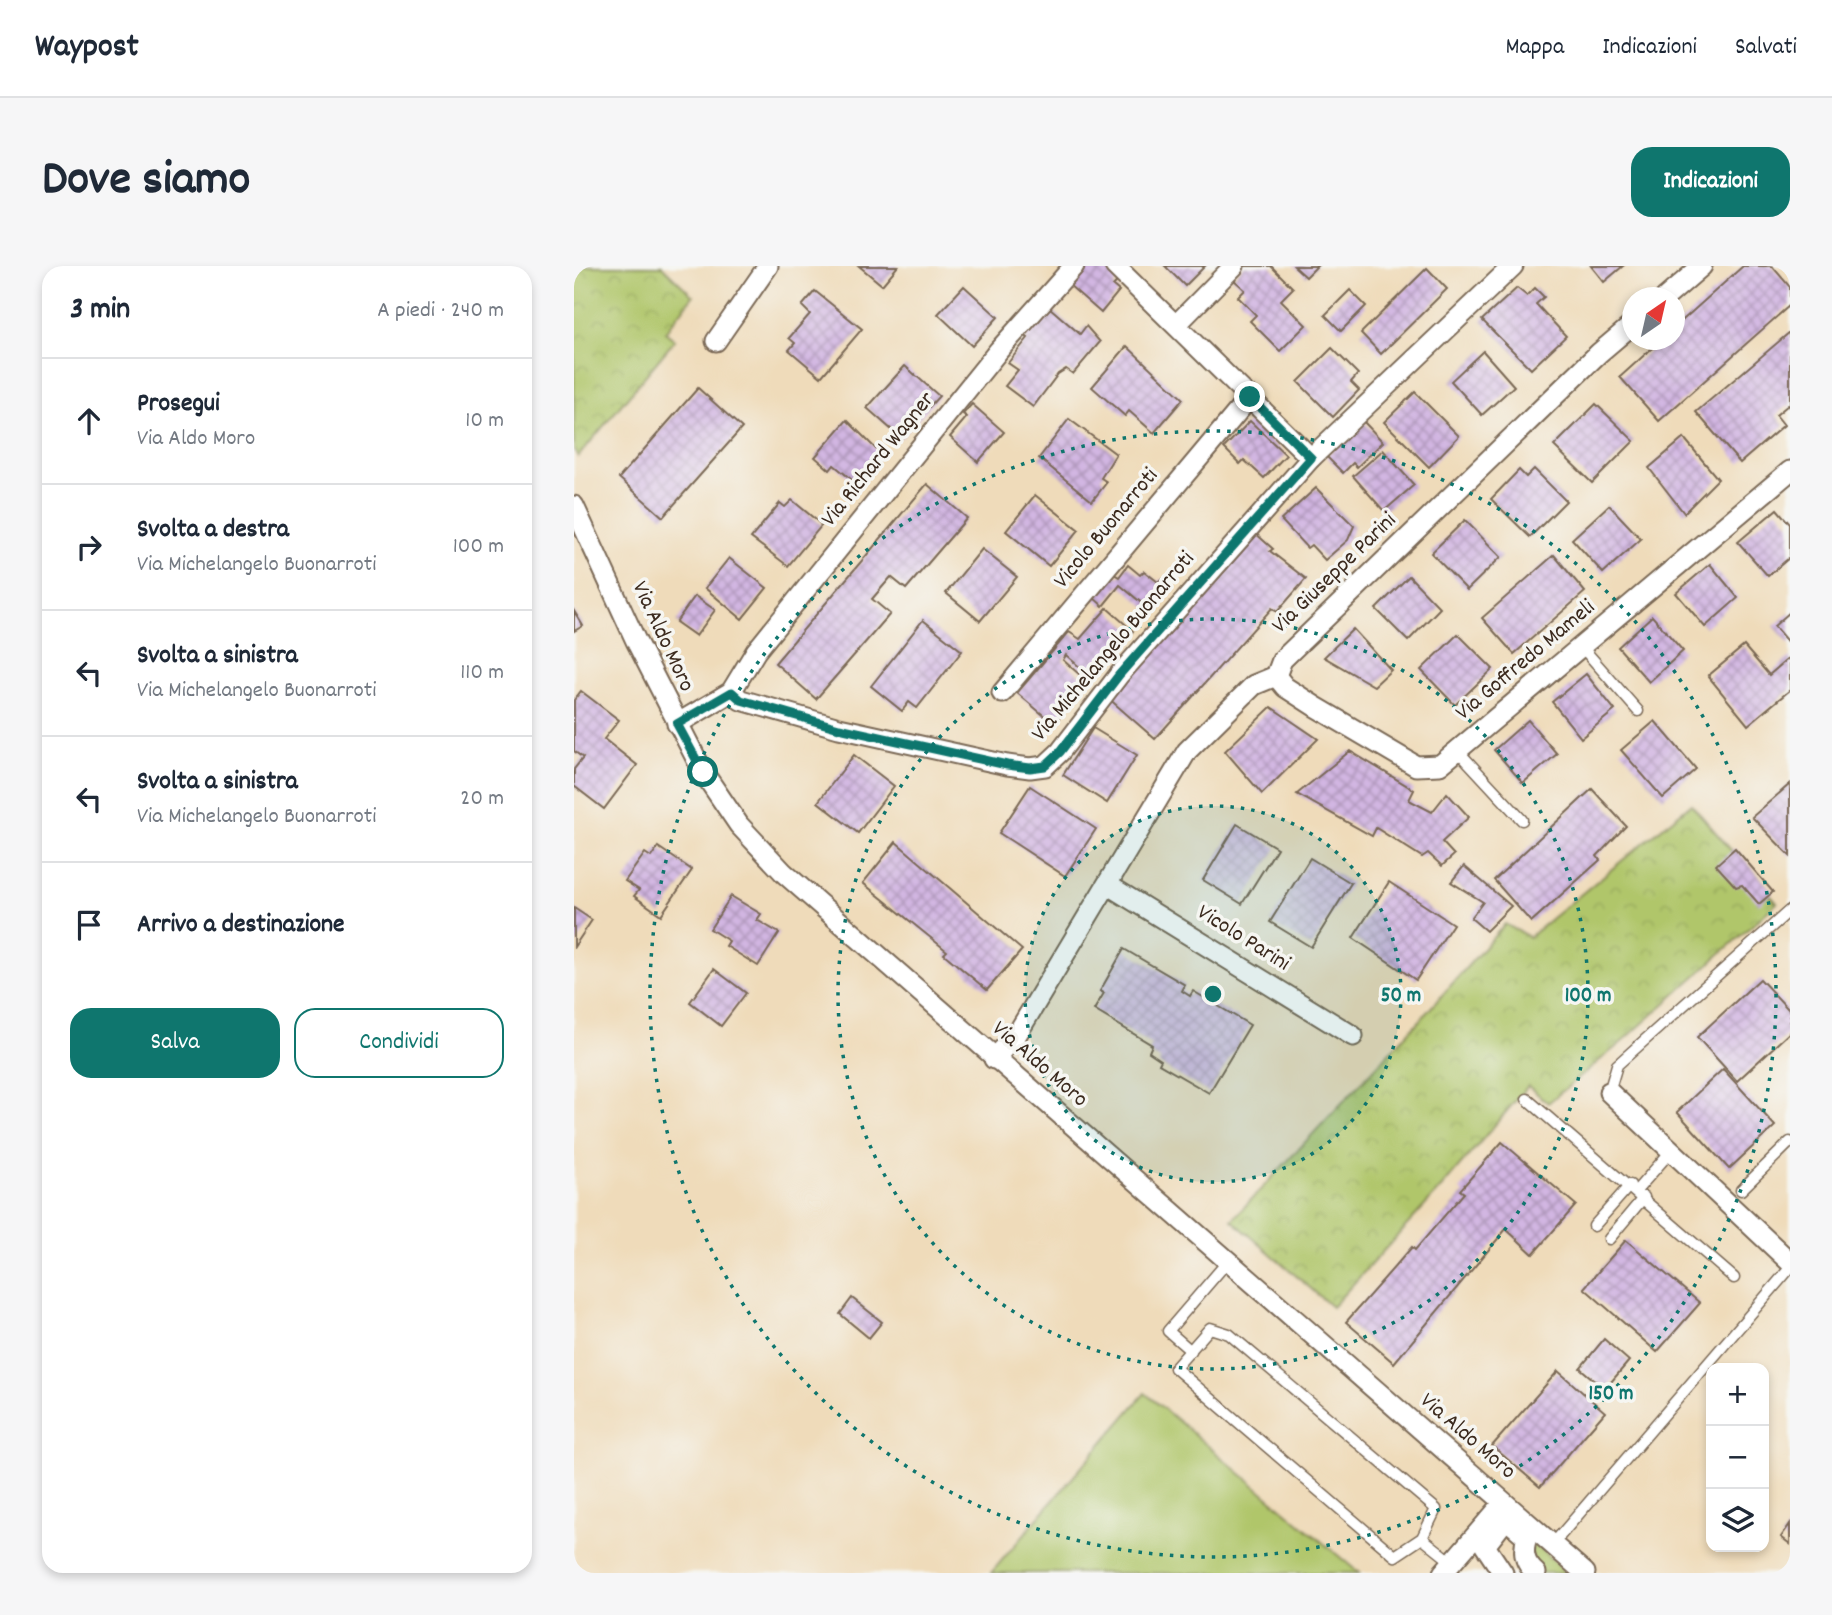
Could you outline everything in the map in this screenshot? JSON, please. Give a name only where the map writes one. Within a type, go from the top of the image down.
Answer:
[{"type":"street","points":[[716,341],[768,266]]},
{"type":"street","name":"Via Richard Wagner","points":[[732,692],[765,641],[999,350],[1074,266]]},
{"type":"street","points":[[1115,266],[1311,458]]},
{"type":"street","points":[[1177,324],[1234,266]]},
{"type":"street","name":"Via Michelangelo Buonarroti","points":[[732,692],[741,700],[839,728],[1007,765],[1030,768],[1045,766],[1060,752],[1119,675],[1311,458],[1513,266]]},
{"type":"street","points":[[1678,287],[1702,266]]},
{"type":"street","name":"Via Giuseppe Parini","points":[[994,1059],[1017,1034],[1187,751],[1254,685],[1276,676],[1282,660],[1589,363],[1622,334]]},
{"type":"street","name":"Vicolo Buonarroti","points":[[1002,693],[1250,397]]},
{"type":"street","name":"Via Goffredo Mameli","points":[[1276,676],[1285,687],[1316,707],[1416,766],[1440,765],[1790,471]]},
{"type":"street","name":"Via Aldo Moro","points":[[574,506],[677,724],[703,772],[739,825],[784,873],[1585,1573]]},
{"type":"street","points":[[677,724],[732,692]]},
{"type":"street","name":"Vicolo Parini","points":[[1108,884],[1353,1036]]},
{"type":"street","points":[[1609,1092],[1672,1150],[1734,1197],[1790,1262]]},
{"type":"street","points":[[1448,1568],[1504,1502]]},
{"type":"street","points":[[1503,1573],[1485,1546],[1506,1519],[1527,1537],[1523,1549],[1526,1560],[1535,1573]]},
{"type":"lane","points":[[1581,646],[1638,711]]},
{"type":"lane","points":[[1458,751],[1522,820]]},
{"type":"lane","points":[[1609,1092],[1618,1065],[1790,910]]},
{"type":"lane","points":[[1527,1099],[1637,1191],[1734,1278]]},
{"type":"lane","points":[[1734,1197],[1790,1142]]},
{"type":"lane","points":[[1594,1227],[1637,1191],[1672,1150]]},
{"type":"lane","points":[[1609,1239],[1637,1191]]},
{"type":"lane","points":[[1191,1351],[1168,1331],[1228,1261]]},
{"type":"lane","points":[[1553,1544],[1790,1268]]},
{"type":"lane","points":[[1210,1328],[1229,1334],[1436,1509],[1422,1538],[1395,1556],[1175,1368],[1210,1328]]},
{"type":"lane","points":[[1422,1538],[1448,1568]]},
{"type":"green space","points":[[574,266],[662,266],[693,296],[665,332],[675,340],[578,457],[574,449]]},
{"type":"green space","points":[[1691,804],[1777,903],[1622,1042],[1548,1103],[1528,1086],[1442,1187],[1332,1307],[1232,1220],[1420,1020],[1505,924],[1529,937]]},
{"type":"green space","points":[[1145,1393],[1359,1573],[991,1573]]},
{"type":"green space","points":[[1527,1537],[1567,1573],[1536,1573]]},
{"type":"building","points":[[859,266],[898,266],[882,285]]},
{"type":"building","points":[[1085,266],[1108,266],[1121,277],[1113,286],[1119,291],[1101,313],[1069,285]]},
{"type":"building","points":[[1165,266],[1205,266],[1185,286]]},
{"type":"building","points":[[1244,266],[1271,266],[1293,288],[1281,300],[1306,325],[1280,351],[1250,321],[1256,315],[1238,297],[1245,290],[1232,278]]},
{"type":"building","points":[[1294,266],[1317,266],[1306,277]]},
{"type":"building","points":[[1591,266],[1623,266],[1604,282]]},
{"type":"building","points":[[1743,266],[1772,266],[1790,287],[1790,305],[1659,421],[1620,377],[1650,350],[1685,350],[1685,318]]},
{"type":"building","points":[[1427,268],[1447,289],[1381,354],[1361,333]]},
{"type":"building","points":[[964,286],[998,317],[972,346],[938,314]]},
{"type":"building","points":[[1517,288],[1527,296],[1535,288],[1544,297],[1536,304],[1566,336],[1531,369],[1482,320]]},
{"type":"building","points":[[1350,290],[1366,306],[1341,331],[1325,315]]},
{"type":"building","points":[[815,291],[862,329],[821,377],[789,350],[795,343],[789,338],[810,314],[802,306]]},
{"type":"building","points":[[1049,307],[1080,334],[1086,326],[1100,342],[1073,374],[1066,369],[1058,374],[1033,407],[1005,386],[1018,370],[1008,363],[1028,338],[1023,334]]},
{"type":"building","points":[[1790,332],[1790,407],[1788,405],[1776,415],[1784,425],[1740,463],[1696,412]]},
{"type":"building","points":[[1127,346],[1183,399],[1154,433],[1129,411],[1125,416],[1092,387]]},
{"type":"building","points":[[1332,348],[1358,374],[1351,382],[1359,390],[1333,417],[1298,382]]},
{"type":"building","points":[[1483,351],[1514,386],[1482,415],[1451,381]]},
{"type":"building","points":[[905,366],[939,396],[901,438],[867,408]]},
{"type":"building","points":[[698,388],[742,428],[663,517],[619,478]]},
{"type":"building","points":[[1415,392],[1459,436],[1429,467],[1384,422]]},
{"type":"building","points":[[972,404],[1004,432],[978,462],[950,437],[967,417],[963,414]]},
{"type":"building","points":[[1596,404],[1634,441],[1592,483],[1554,446]]},
{"type":"building","points":[[1069,419],[1116,454],[1101,478],[1107,482],[1092,501],[1039,458]]},
{"type":"building","points":[[847,420],[882,455],[857,484],[834,465],[830,470],[815,457]]},
{"type":"building","points":[[1250,421],[1286,455],[1264,478],[1244,460],[1240,464],[1224,448]]},
{"type":"building","points":[[1363,421],[1383,442],[1357,467],[1353,463],[1343,473],[1326,456]]},
{"type":"building","points":[[1684,438],[1718,479],[1684,513],[1649,468]]},
{"type":"building","points":[[1383,450],[1414,485],[1384,511],[1353,476]]},
{"type":"building","points":[[1534,469],[1566,501],[1530,537],[1491,499],[1519,470],[1526,477]]},
{"type":"building","points":[[927,484],[967,518],[906,589],[891,577],[872,599],[890,614],[816,699],[775,663]]},
{"type":"building","points":[[1316,488],[1354,526],[1348,540],[1325,560],[1311,545],[1307,548],[1281,520]]},
{"type":"building","points":[[1035,495],[1079,530],[1049,566],[1006,531]]},
{"type":"building","points":[[792,500],[822,525],[788,566],[751,538],[780,503],[785,507]]},
{"type":"building","points":[[1609,505],[1641,539],[1603,573],[1572,539]]},
{"type":"building","points":[[1777,509],[1790,524],[1790,557],[1768,576],[1738,542]]},
{"type":"building","points":[[1465,520],[1501,557],[1467,590],[1431,553]]},
{"type":"building","points":[[1254,532],[1273,549],[1270,551],[1306,579],[1277,612],[1272,608],[1155,739],[1107,697]]},
{"type":"building","points":[[982,549],[1017,577],[980,621],[946,593]]},
{"type":"building","points":[[1554,555],[1585,592],[1514,654],[1482,618]]},
{"type":"building","points":[[729,558],[767,588],[742,619],[705,588]]},
{"type":"building","points":[[1710,564],[1738,598],[1705,627],[1676,593]]},
{"type":"building","points":[[1128,565],[1140,575],[1144,571],[1158,582],[1161,579],[1170,586],[1150,610],[1120,585],[1103,606],[1094,598],[1114,574],[1119,577]]},
{"type":"building","points":[[1409,576],[1440,608],[1408,641],[1376,609]]},
{"type":"building","points":[[695,596],[715,610],[696,636],[676,622]]},
{"type":"building","points":[[1107,608],[1133,631],[1092,678],[1066,655],[1063,660],[1088,682],[1054,724],[1017,693],[1069,632],[1080,639]]},
{"type":"building","points":[[574,611],[583,626],[574,631]]},
{"type":"building","points":[[1790,612],[1790,645],[1774,626]]},
{"type":"building","points":[[1652,616],[1683,651],[1649,682],[1618,647]]},
{"type":"building","points":[[923,620],[962,651],[917,708],[909,702],[902,711],[871,686]]},
{"type":"building","points":[[1353,629],[1391,670],[1374,686],[1324,657]]},
{"type":"building","points":[[1458,634],[1493,669],[1455,705],[1421,670]]},
{"type":"building","points":[[1744,646],[1769,675],[1790,657],[1790,690],[1748,725],[1708,676]]},
{"type":"building","points":[[1586,674],[1615,710],[1581,738],[1552,702]]},
{"type":"building","points":[[581,691],[619,720],[604,739],[637,765],[604,809],[574,786],[574,769],[583,758],[574,751],[574,700]]},
{"type":"building","points":[[1271,707],[1318,739],[1262,794],[1225,751]]},
{"type":"building","points":[[1528,720],[1557,754],[1523,783],[1494,750]]},
{"type":"building","points":[[1655,721],[1696,769],[1663,798],[1621,750]]},
{"type":"building","points":[[1093,728],[1137,755],[1107,803],[1063,775]]},
{"type":"building","points":[[1350,751],[1414,790],[1409,800],[1432,812],[1447,793],[1469,817],[1442,842],[1454,855],[1442,866],[1428,853],[1422,857],[1376,828],[1372,836],[1297,794]]},
{"type":"building","points":[[854,755],[894,786],[858,833],[818,802]]},
{"type":"building","points":[[1790,784],[1790,856],[1752,817]]},
{"type":"building","points":[[1030,786],[1096,829],[1065,876],[999,833]]},
{"type":"building","points":[[1592,789],[1626,826],[1597,856],[1600,860],[1531,922],[1494,880]]},
{"type":"building","points":[[1237,824],[1277,848],[1242,904],[1203,880]]},
{"type":"building","points":[[896,842],[1022,950],[987,990],[944,954],[947,951],[863,883]]},
{"type":"building","points":[[658,847],[692,870],[661,915],[634,896],[639,890],[625,881],[645,853],[651,857]]},
{"type":"building","points":[[1735,848],[1773,892],[1759,904],[1742,885],[1736,887],[1716,865]]},
{"type":"building","points":[[1310,858],[1351,883],[1311,947],[1270,922]]},
{"type":"building","points":[[1464,866],[1511,906],[1486,931],[1471,918],[1483,902],[1451,882]]},
{"type":"building","points":[[1389,882],[1453,924],[1416,980],[1353,938]]},
{"type":"building","points":[[731,896],[761,914],[757,920],[779,933],[758,966],[726,946],[729,941],[710,929]]},
{"type":"building","points":[[574,908],[592,920],[574,947]]},
{"type":"building","points":[[1124,949],[1185,985],[1182,991],[1190,996],[1193,991],[1250,1025],[1209,1093],[1159,1064],[1161,1060],[1149,1052],[1152,1045],[1094,1010],[1104,993],[1100,991]]},
{"type":"building","points":[[714,969],[746,993],[721,1026],[690,1002]]},
{"type":"building","points":[[1760,979],[1790,1011],[1790,1032],[1737,1081],[1697,1037]]},
{"type":"building","points":[[1723,1069],[1775,1126],[1729,1169],[1677,1112]]},
{"type":"building","points":[[1502,1142],[1576,1205],[1533,1254],[1506,1229],[1394,1363],[1346,1322],[1412,1247],[1415,1250],[1464,1193],[1460,1190]]},
{"type":"building","points":[[1626,1240],[1700,1303],[1657,1352],[1584,1288]]},
{"type":"building","points":[[852,1298],[882,1322],[869,1338],[840,1314]]},
{"type":"building","points":[[1604,1339],[1629,1361],[1605,1389],[1580,1368]]},
{"type":"building","points":[[1558,1371],[1605,1412],[1540,1487],[1492,1446]]},
{"type":"building","points":[[1790,1524],[1790,1544],[1781,1537]]},
{"type":"route","points":[[703,772],[677,724],[707,709],[732,692],[741,700],[839,728],[1007,765],[1030,768],[1045,766],[1060,752],[1119,675],[1311,458],[1250,397]]}]
